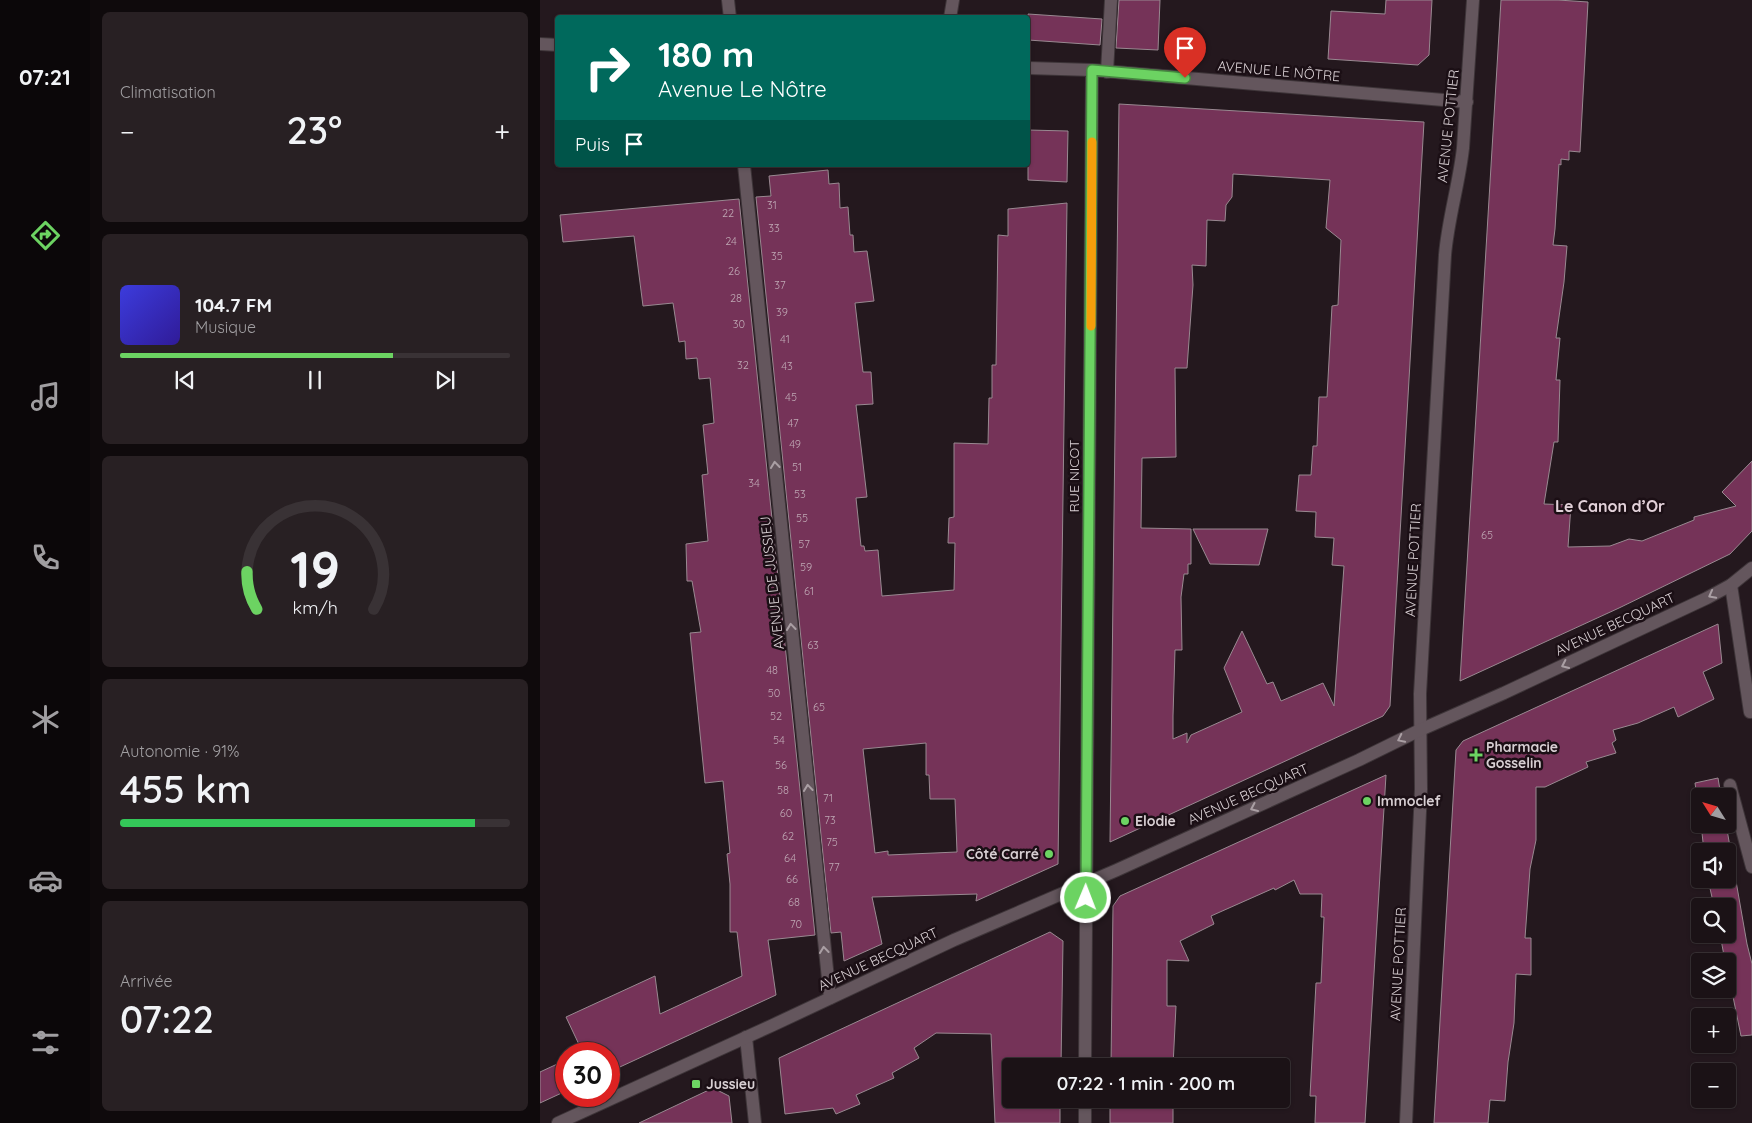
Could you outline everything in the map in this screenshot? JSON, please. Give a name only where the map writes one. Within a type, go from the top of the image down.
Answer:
[{"type":"street","points":[[728,0],[730,15]]},
{"type":"street","points":[[950,15],[952,0]]},
{"type":"street","points":[[1107,72],[1111,0]]},
{"type":"street","name":"AVENUE POTTIER","points":[[1406,1123],[1421,789],[1421,676],[1445,255],[1450,215],[1461,170],[1473,0]]},
{"type":"street","points":[[540,44],[555,45]]},
{"type":"street","name":"AVENUE LE NÔTRE","points":[[1030,68],[1092,70],[1467,102]]},
{"type":"street","name":"RUE NICOT","points":[[1085,1058],[1092,70]]},
{"type":"street","name":"AVENUE DE JUSSIEU","points":[[744,167],[830,998]]},
{"type":"street","name":"AVENUE BECQUART","points":[[558,1123],[954,940],[1087,883],[1504,693],[1707,598],[1730,586],[1752,568]]},
{"type":"street","points":[[1730,586],[1750,712]]},
{"type":"street","points":[[1730,785],[1752,867]]},
{"type":"street","points":[[746,1037],[755,1123]]},
{"type":"street","points":[[1084,1123],[1085,1108]]},
{"type":"building","points":[[1119,0],[1160,0],[1158,50],[1116,48]]},
{"type":"building","points":[[1386,0],[1432,0],[1429,55],[1418,65],[1328,59],[1331,11],[1385,14]]},
{"type":"building","points":[[1501,0],[1588,2],[1580,152],[1569,151],[1569,160],[1561,159],[1561,165],[1559,164],[1553,245],[1567,246],[1556,338],[1560,338],[1556,380],[1560,380],[1558,442],[1554,442],[1544,504],[1571,505],[1568,547],[1610,546],[1629,539],[1642,541],[1694,520],[1694,517],[1736,506],[1722,492],[1752,461],[1752,531],[1730,554],[1619,608],[1460,681]]},
{"type":"building","points":[[1028,14],[1102,19],[1100,45],[1030,40],[1030,15]]},
{"type":"building","points":[[1119,104],[1424,122],[1390,706],[1383,716],[1110,842]],"holes":[[[1233,174],[1330,180],[1326,228],[1341,240],[1338,305],[1332,306],[1327,397],[1319,397],[1317,446],[1313,446],[1311,475],[1299,475],[1296,511],[1316,512],[1315,537],[1334,538],[1332,565],[1344,566],[1334,706],[1323,683],[1281,701],[1273,682],[1267,684],[1242,631],[1224,668],[1242,712],[1191,735],[1187,743],[1187,733],[1173,739],[1173,716],[1175,650],[1182,650],[1181,597],[1184,574],[1188,574],[1188,564],[1191,564],[1191,529],[1141,528],[1142,458],[1176,457],[1175,368],[1187,368],[1193,285],[1192,265],[1206,266],[1207,220],[1225,221],[1226,205],[1232,197]]]},
{"type":"building","points":[[1030,130],[1068,131],[1067,182],[1028,180]]},
{"type":"building","points":[[828,170],[829,184],[839,183],[840,208],[848,207],[850,235],[853,235],[854,252],[867,251],[874,301],[855,303],[863,372],[871,372],[873,404],[856,405],[867,497],[856,498],[861,546],[864,546],[865,551],[878,550],[882,596],[954,590],[955,543],[948,543],[949,518],[954,517],[954,443],[988,444],[989,398],[992,398],[992,365],[996,365],[998,235],[1008,236],[1008,209],[1067,203],[1058,864],[976,901],[977,894],[872,897],[882,944],[844,961],[841,932],[831,933],[756,197],[771,196],[769,176]],"holes":[[[926,743],[926,775],[929,775],[930,799],[955,799],[957,852],[888,855],[888,851],[875,853],[863,749]]]},
{"type":"building","points":[[739,199],[815,935],[768,940],[776,995],[620,1067],[620,1042],[578,1042],[566,1017],[655,976],[660,1014],[742,976],[737,932],[730,932],[730,884],[727,854],[730,853],[723,781],[705,783],[690,633],[701,632],[692,581],[687,581],[686,544],[708,541],[702,475],[708,474],[703,425],[714,423],[710,378],[699,379],[697,358],[686,359],[685,341],[679,342],[673,303],[643,306],[634,236],[563,242],[560,215]]},
{"type":"building","points":[[1193,529],[1268,529],[1259,565],[1210,564]]},
{"type":"building","points":[[1718,624],[1722,663],[1703,672],[1714,699],[1678,717],[1674,707],[1638,723],[1613,730],[1616,740],[1612,743],[1616,753],[1586,762],[1588,767],[1545,787],[1536,787],[1536,840],[1530,869],[1525,938],[1531,938],[1531,975],[1516,974],[1514,1023],[1505,1101],[1490,1100],[1488,1123],[1434,1123],[1456,750],[1463,741]]},
{"type":"building","points":[[1386,775],[1365,1123],[1315,1123],[1316,1096],[1310,1096],[1316,983],[1321,983],[1324,917],[1321,917],[1322,894],[1300,894],[1294,880],[1275,890],[1274,888],[1211,916],[1214,924],[1180,941],[1189,961],[1167,960],[1167,1006],[1176,1006],[1173,1058],[1111,1058],[1113,906],[1120,896]]},
{"type":"building","points":[[1718,778],[1720,788],[1696,788],[1695,783]]},
{"type":"building","points":[[1702,833],[1728,833],[1729,843],[1703,843]]},
{"type":"building","points":[[1736,881],[1752,964],[1752,1035],[1741,1036],[1733,998],[1736,998],[1736,953],[1724,953],[1722,943],[1736,943],[1736,898],[1712,898],[1710,888],[1736,888]]},
{"type":"building","points":[[1050,932],[1063,941],[1061,1058],[1002,1058],[1002,1108],[1060,1108],[1060,1123],[995,1123],[991,1034],[936,1033],[914,1048],[919,1058],[892,1073],[894,1078],[856,1095],[860,1104],[836,1114],[833,1108],[785,1114],[779,1058]]},
{"type":"building","points":[[555,1065],[555,1096],[540,1103],[540,1072]]},
{"type":"building","points":[[713,1088],[729,1096],[732,1123],[639,1123]]},
{"type":"building","points":[[1110,1108],[1173,1108],[1173,1123],[1110,1123]]},
{"type":"slow traffic","points":[[1091,326],[1092,142]]},
{"type":"place","name":"Pharmacie Gosselin","points":[[1476,755]]},
{"type":"place","name":"Immoclef","points":[[1367,801]]},
{"type":"place","name":"Elodie","points":[[1125,821]]},
{"type":"place","name":"Côté Carré","points":[[1049,854]]},
{"type":"place","name":"Jussieu","points":[[696,1084]]},
{"type":"district","name":"Le Canon d’Or","points":[[1610,506]]},
{"type":"route","points":[[1086,898],[1092,70],[1185,78]]}]
